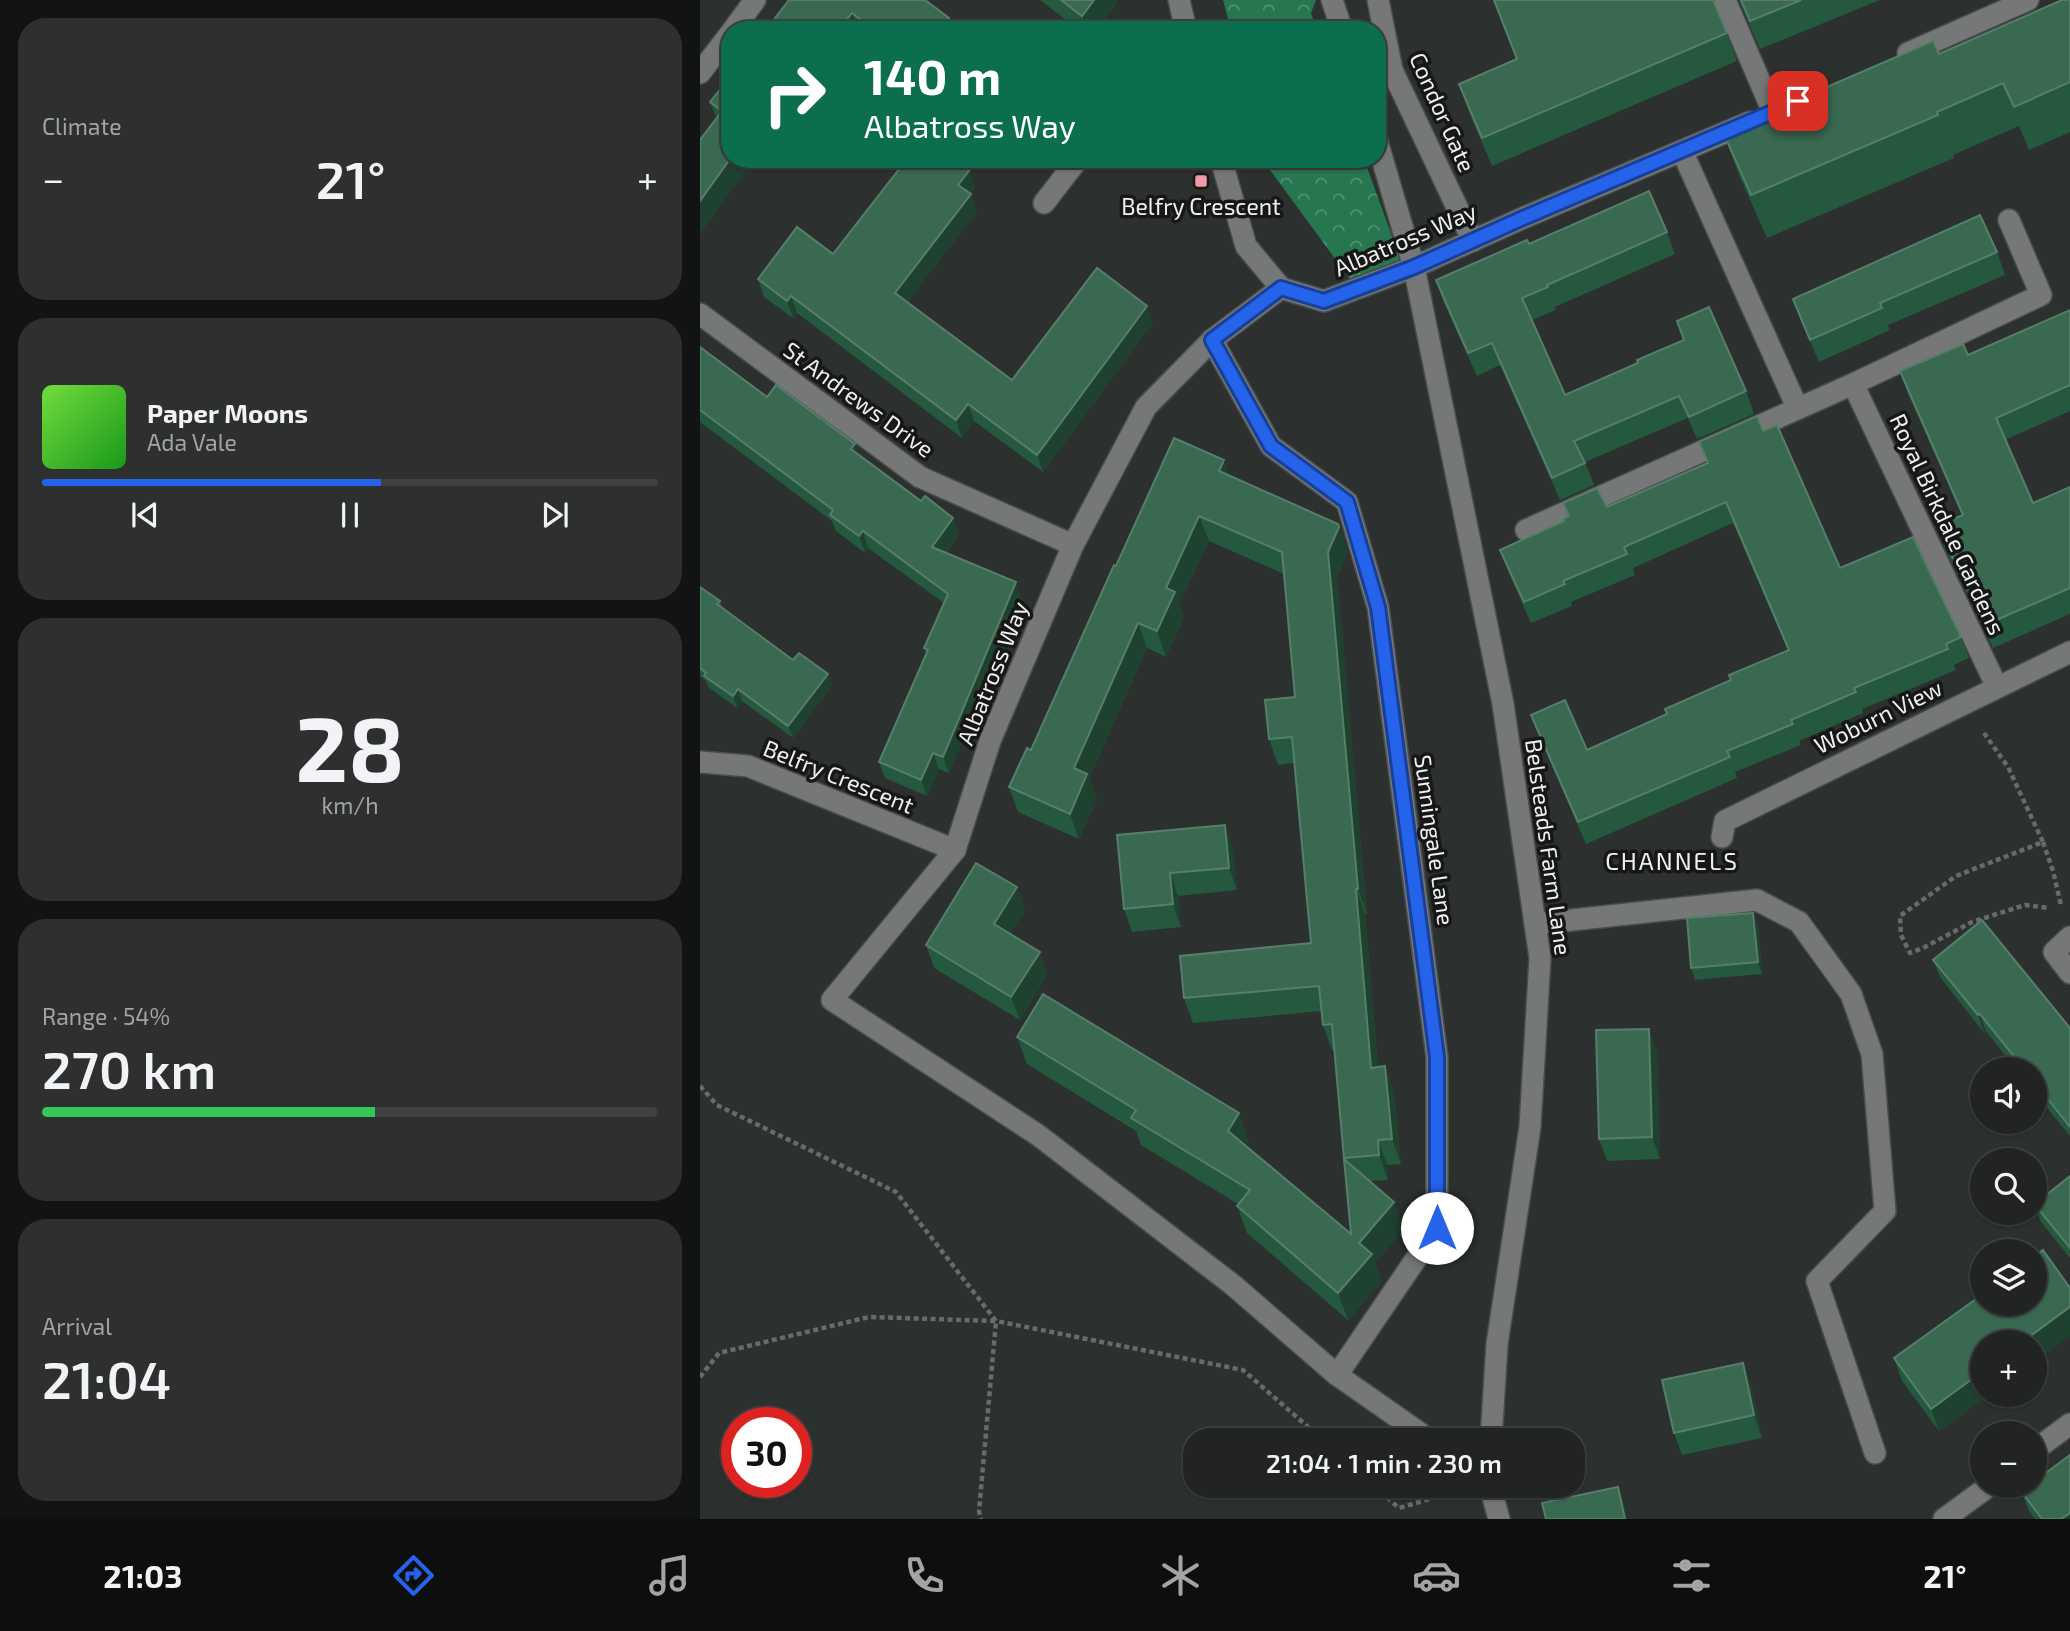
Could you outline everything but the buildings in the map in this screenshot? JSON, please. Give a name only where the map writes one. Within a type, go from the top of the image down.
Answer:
[{"type":"street","points":[[743,21],[755,0]]},
{"type":"street","points":[[1179,0],[1184,21]]},
{"type":"street","points":[[1332,0],[1339,21]]},
{"type":"street","name":"Condor Gate","points":[[1378,0],[1382,21]]},
{"type":"street","name":"Albatross Way","points":[[1337,1375],[1233,1284],[1038,1135],[832,1000],[955,850],[990,741],[1073,545],[1146,407],[1212,340],[1281,288],[1324,301],[1414,267],[1779,110],[1725,0]]},
{"type":"street","points":[[1887,62],[2028,0]]},
{"type":"street","name":"Condor Gate","points":[[1386,40],[1392,70],[1473,241]]},
{"type":"street","points":[[700,73],[721,49]]},
{"type":"street","points":[[1682,151],[1797,407]]},
{"type":"street","points":[[1044,203],[1071,168]]},
{"type":"street","points":[[1224,168],[1246,246],[1281,288]]},
{"type":"street","points":[[1385,168],[1414,267]]},
{"type":"street","points":[[1525,530],[1853,384],[2041,295],[2009,220]]},
{"type":"street","name":"Belsteads Farm Lane","points":[[1414,267],[1503,704],[1540,958],[1530,1127],[1497,1344],[1493,1428]]},
{"type":"street","name":"St Andrews Drive","points":[[700,314],[920,477],[1073,545]]},
{"type":"street","name":"Sunningale Lane","points":[[1212,340],[1271,446],[1347,502],[1378,607],[1437,1057],[1437,1228],[1337,1375]]},
{"type":"street","name":"Royal Birkdale Gardens","points":[[1853,384],[1997,687]]},
{"type":"street","name":"Woburn View","points":[[1722,836],[1725,821],[2070,652]]},
{"type":"street","name":"Belfry Crescent","points":[[700,762],[748,766],[955,850]]},
{"type":"street","points":[[1535,924],[1757,901],[1799,922],[1851,994],[1872,1054],[1885,1211],[1817,1281],[1875,1453]]},
{"type":"street","points":[[2070,937],[2054,952],[2070,973]]},
{"type":"street","points":[[1337,1375],[1413,1428]]},
{"type":"street","points":[[2047,1441],[2070,1424]]},
{"type":"street","points":[[1493,1498],[1499,1519]]},
{"type":"street","points":[[1950,1518],[1974,1498]]},
{"type":"path","points":[[1963,703],[2008,767],[2043,842],[2062,909],[2025,905],[1972,922],[1910,953],[1900,935],[1900,916],[1956,876],[2043,842]]},
{"type":"path","points":[[700,1086],[717,1105],[896,1192],[996,1321],[979,1511],[981,1519]]},
{"type":"path","points":[[700,1377],[719,1353],[869,1317],[996,1321],[1243,1370],[1309,1428]]},
{"type":"path","points":[[1388,1498],[1399,1508],[1433,1498]]},
{"type":"green space","points":[[1223,0],[1316,0],[1311,13],[1314,21],[1229,21]]},
{"type":"green space","points":[[1268,168],[1367,168],[1401,261],[1350,279]]},
{"type":"place","name":"Belfry Crescent","points":[[1201,181]]},
{"type":"district","name":"CHANNELS","points":[[1672,860]]},
{"type":"route","points":[[1437,1228],[1437,1057],[1378,607],[1347,502],[1271,446],[1212,340],[1281,288],[1324,301],[1414,267],[1798,101]]}]
